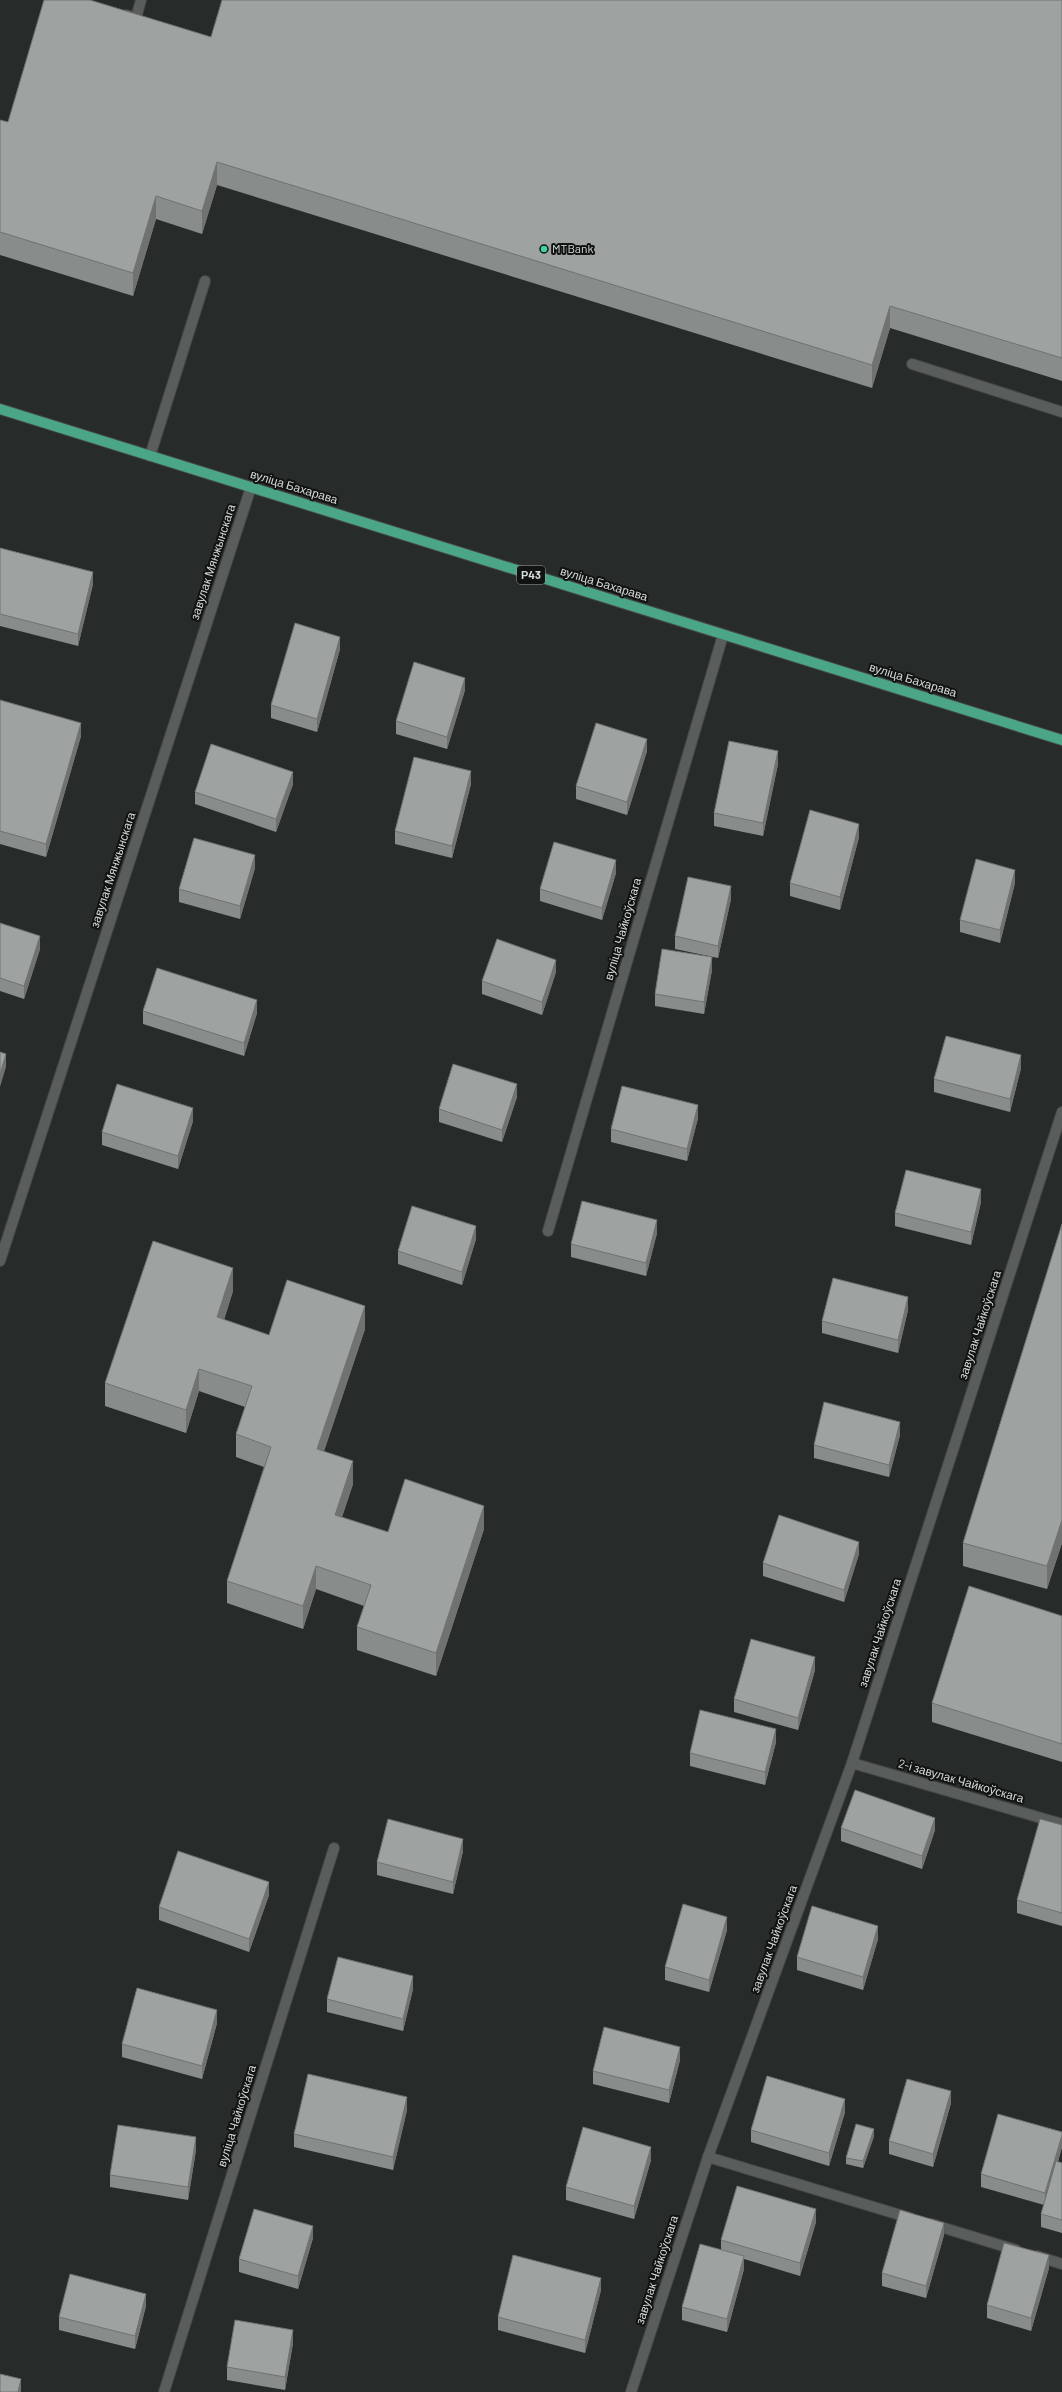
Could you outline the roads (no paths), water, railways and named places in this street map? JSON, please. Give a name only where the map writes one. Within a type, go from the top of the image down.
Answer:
[{"type":"main road","name":"вуліца Бахарава","points":[[0,409],[1062,740]]},
{"type":"street","points":[[114,12],[136,18],[141,0]]},
{"type":"street","points":[[150,456],[205,281]]},
{"type":"street","points":[[912,364],[1062,412]]},
{"type":"street","name":"завулак Мянжынскага","points":[[0,1261],[251,487]]},
{"type":"street","name":"вуліца Чайкоўскага","points":[[548,1231],[723,634]]},
{"type":"street","name":"завулак Чайкоўскага","points":[[631,2392],[708,2157],[852,1763],[1062,1112]]},
{"type":"street","name":"2-і завулак Чайкоўскага","points":[[852,1763],[1062,1824]]},
{"type":"street","name":"вуліца Чайкоўскага","points":[[164,2392],[334,1848]]},
{"type":"street","points":[[708,2157],[1062,2264]]},
{"type":"place","name":"MTBank","points":[[544,249]]}]
